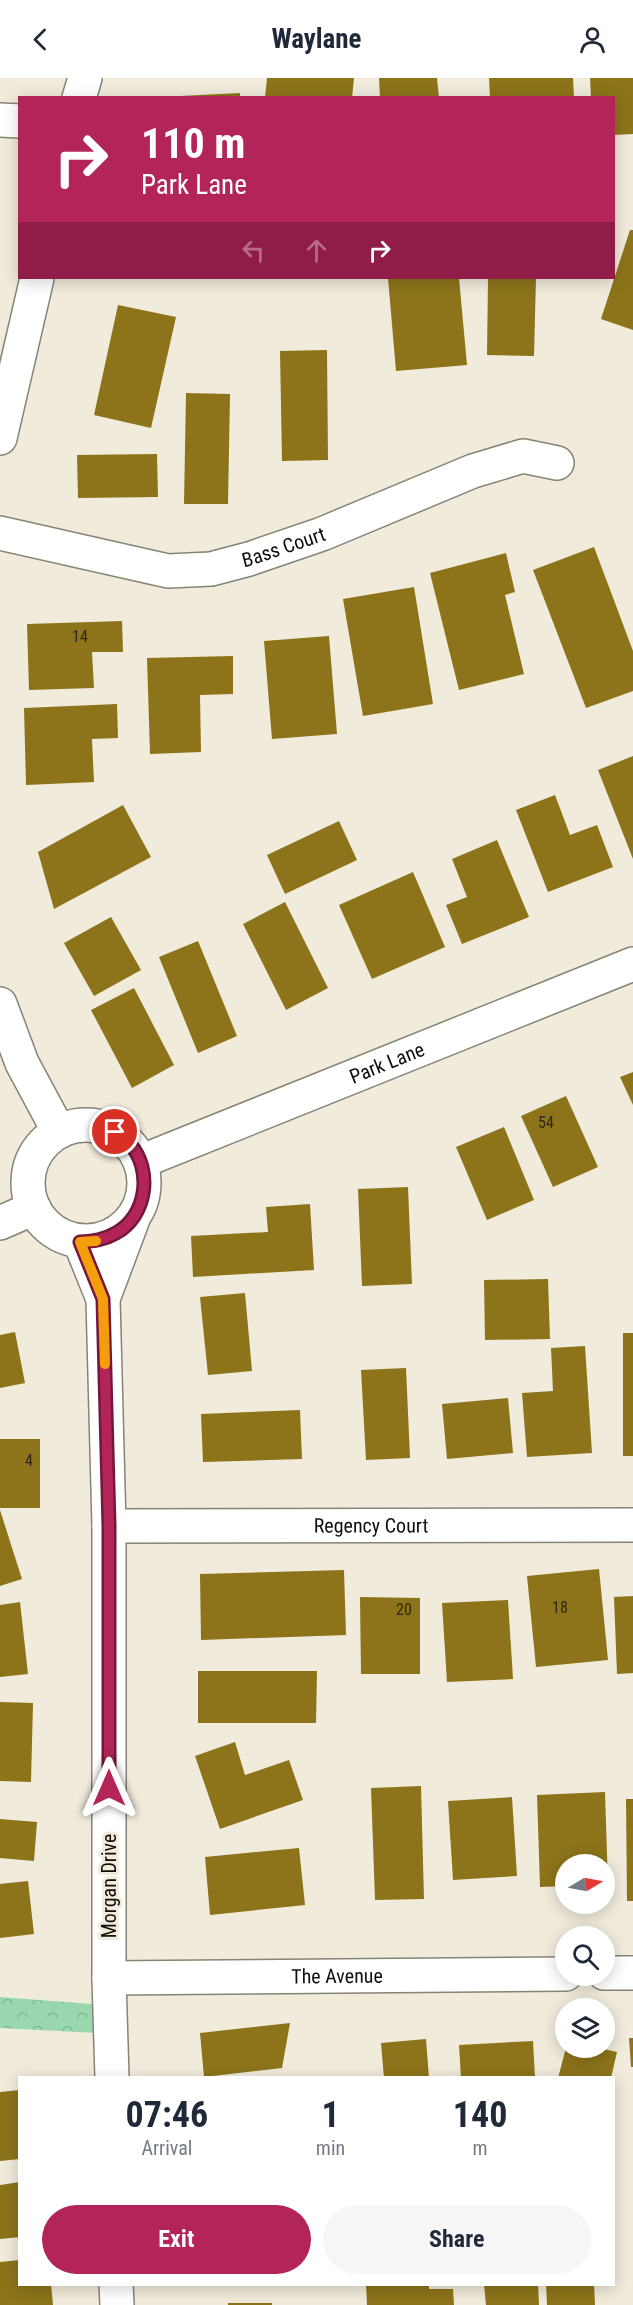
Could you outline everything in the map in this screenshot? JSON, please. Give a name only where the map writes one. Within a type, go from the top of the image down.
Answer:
[{"type":"street","points":[[80,96],[84,78]]},
{"type":"street","points":[[0,120],[18,121]]},
{"type":"street","points":[[0,438],[37,279]]},
{"type":"street","name":"Bass Court","points":[[0,533],[168,571],[211,569],[249,559],[322,534],[473,471],[524,456],[557,463]]},
{"type":"street","name":"Park Lane","points":[[140,1162],[633,964]]},
{"type":"street","points":[[0,1004],[22,1063],[59,1132]]},
{"type":"street","points":[[77,1126],[97,1126],[115,1132],[130,1145],[140,1162],[145,1181],[142,1201],[133,1219],[118,1232],[100,1240],[80,1242],[61,1236],[45,1224],[34,1208],[29,1191],[29,1173],[34,1157],[44,1142],[59,1132],[77,1126]]},
{"type":"street","points":[[0,1223],[34,1208]]},
{"type":"street","name":"Morgan Drive","points":[[103,1299],[133,1219]]},
{"type":"street","name":"Morgan Drive","points":[[80,1242],[103,1299],[109,1526],[112,2076]]},
{"type":"street","name":"Regency Court","points":[[109,1526],[633,1525]]},
{"type":"street","points":[[615,1973],[633,1973]]},
{"type":"street","name":"The Avenue","points":[[110,1978],[555,1974]]},
{"type":"street","points":[[116,2286],[117,2305]]},
{"type":"green space","points":[[0,1997],[117,2006],[117,2034],[0,2028]]},
{"type":"building","points":[[267,78],[354,78],[352,96],[265,96]]},
{"type":"building","points":[[379,78],[437,78],[439,96],[380,96]]},
{"type":"building","points":[[489,78],[573,78],[574,96],[490,96]]},
{"type":"building","points":[[590,78],[633,78],[633,134],[615,135],[615,96],[591,96]]},
{"type":"building","points":[[240,93],[240,96],[180,96]]},
{"type":"building","points":[[630,230],[633,230],[633,330],[601,319]]},
{"type":"building","points":[[388,279],[459,279],[467,365],[396,371]]},
{"type":"building","points":[[488,279],[536,279],[534,356],[487,355]]},
{"type":"building","points":[[118,305],[176,317],[151,428],[94,415]]},
{"type":"building","points":[[327,350],[328,460],[282,461],[280,351]]},
{"type":"building","points":[[186,393],[230,394],[228,504],[184,504]]},
{"type":"building","points":[[157,454],[158,497],[78,498],[77,455]]},
{"type":"building","points":[[594,547],[633,651],[633,691],[586,708],[533,570]]},
{"type":"building","points":[[506,553],[515,592],[505,595],[524,674],[459,690],[430,573]]},
{"type":"building","points":[[414,587],[433,704],[363,716],[343,599]]},
{"type":"building","points":[[122,621],[123,652],[92,652],[94,688],[29,690],[27,624]]},
{"type":"building","points":[[329,636],[337,734],[272,739],[264,641]]},
{"type":"building","points":[[233,656],[233,694],[200,695],[201,752],[150,754],[147,658]]},
{"type":"building","points":[[117,704],[118,738],[92,739],[94,782],[26,785],[24,708]]},
{"type":"building","points":[[633,756],[633,859],[598,770]]},
{"type":"building","points":[[555,795],[570,835],[597,825],[613,867],[548,892],[516,810]]},
{"type":"building","points":[[123,805],[151,857],[54,909],[38,852]]},
{"type":"building","points":[[339,821],[357,860],[285,894],[267,855]]},
{"type":"building","points":[[497,840],[529,917],[462,944],[446,905],[467,897],[452,859]]},
{"type":"building","points":[[413,872],[445,947],[372,979],[339,905]]},
{"type":"building","points":[[285,902],[328,988],[286,1010],[243,924]]},
{"type":"building","points":[[111,917],[141,970],[94,996],[64,943]]},
{"type":"building","points":[[198,941],[237,1036],[198,1053],[159,957]]},
{"type":"building","points":[[134,988],[174,1065],[132,1088],[91,1010]]},
{"type":"building","points":[[633,1072],[633,1105],[620,1077]]},
{"type":"building","points":[[566,1096],[598,1167],[553,1187],[521,1116]]},
{"type":"building","points":[[504,1127],[534,1200],[487,1220],[456,1147]]},
{"type":"building","points":[[408,1187],[412,1284],[362,1286],[358,1189]]},
{"type":"building","points":[[310,1204],[314,1270],[193,1277],[191,1236],[268,1232],[266,1207]]},
{"type":"building","points":[[548,1279],[550,1339],[485,1340],[484,1280]]},
{"type":"building","points":[[245,1293],[252,1371],[208,1375],[200,1297]]},
{"type":"building","points":[[15,1332],[25,1383],[0,1388],[0,1335]]},
{"type":"building","points":[[623,1333],[633,1333],[633,1456],[623,1456]]},
{"type":"building","points":[[585,1346],[592,1453],[527,1457],[522,1393],[553,1391],[551,1348]]},
{"type":"building","points":[[406,1368],[410,1458],[366,1460],[361,1370]]},
{"type":"building","points":[[508,1398],[513,1453],[447,1459],[442,1404]]},
{"type":"building","points":[[300,1410],[302,1459],[203,1462],[201,1414]]},
{"type":"building","points":[[0,1439],[40,1439],[40,1508],[0,1508]]},
{"type":"building","points":[[0,1510],[22,1579],[0,1586]]},
{"type":"building","points":[[599,1569],[608,1660],[536,1667],[527,1576]]},
{"type":"building","points":[[344,1570],[346,1635],[201,1640],[200,1574]]},
{"type":"building","points":[[633,1596],[633,1673],[617,1674],[614,1597]]},
{"type":"building","points":[[360,1597],[420,1598],[420,1674],[361,1674]]},
{"type":"building","points":[[508,1600],[513,1679],[447,1682],[442,1603]]},
{"type":"building","points":[[20,1602],[28,1674],[0,1677],[0,1605]]},
{"type":"building","points":[[198,1671],[317,1671],[316,1723],[198,1723]]},
{"type":"building","points":[[0,1702],[33,1703],[31,1782],[0,1781]]},
{"type":"building","points":[[235,1742],[245,1775],[289,1760],[303,1800],[220,1829],[195,1756]]},
{"type":"building","points":[[421,1786],[424,1899],[375,1900],[371,1788]]},
{"type":"building","points":[[605,1792],[607,1854],[555,1854],[555,1886],[540,1887],[537,1795]]},
{"type":"building","points":[[512,1797],[517,1876],[453,1880],[448,1801]]},
{"type":"building","points":[[626,1799],[633,1799],[633,1901],[627,1901]]},
{"type":"building","points":[[0,1819],[37,1822],[34,1861],[0,1858]]},
{"type":"building","points":[[299,1848],[305,1905],[210,1915],[205,1857]]},
{"type":"building","points":[[28,1881],[34,1934],[0,1938],[0,1884]]},
{"type":"building","points":[[290,2023],[282,2068],[213,2076],[204,2076],[200,2033]]},
{"type":"building","points":[[629,2038],[633,2038],[633,2067],[631,2067]]},
{"type":"building","points":[[426,2039],[429,2076],[384,2076],[381,2043]]},
{"type":"building","points":[[533,2041],[535,2076],[461,2076],[459,2045]]},
{"type":"building","points":[[615,2052],[617,2052],[611,2076],[559,2076],[563,2058],[615,2058]]},
{"type":"building","points":[[18,2090],[18,2159],[0,2161],[0,2092]]},
{"type":"building","points":[[18,2182],[18,2237],[0,2239],[0,2185]]},
{"type":"building","points":[[18,2260],[18,2286],[51,2286],[53,2305],[0,2305],[0,2262]]},
{"type":"building","points":[[366,2286],[429,2286],[429,2289],[453,2289],[454,2305],[367,2305]]},
{"type":"building","points":[[484,2286],[538,2286],[539,2305],[486,2305]]},
{"type":"building","points":[[546,2286],[594,2286],[595,2305],[547,2305]]},
{"type":"building","points":[[228,2303],[272,2303],[272,2305],[228,2305]]},
{"type":"slow traffic","points":[[96,1241],[80,1242],[103,1299],[105,1364]]},
{"type":"route","points":[[109,1788],[109,1526],[103,1299],[80,1242],[100,1240],[118,1232],[133,1219],[142,1201],[145,1181],[140,1162],[130,1145],[115,1132]]}]
